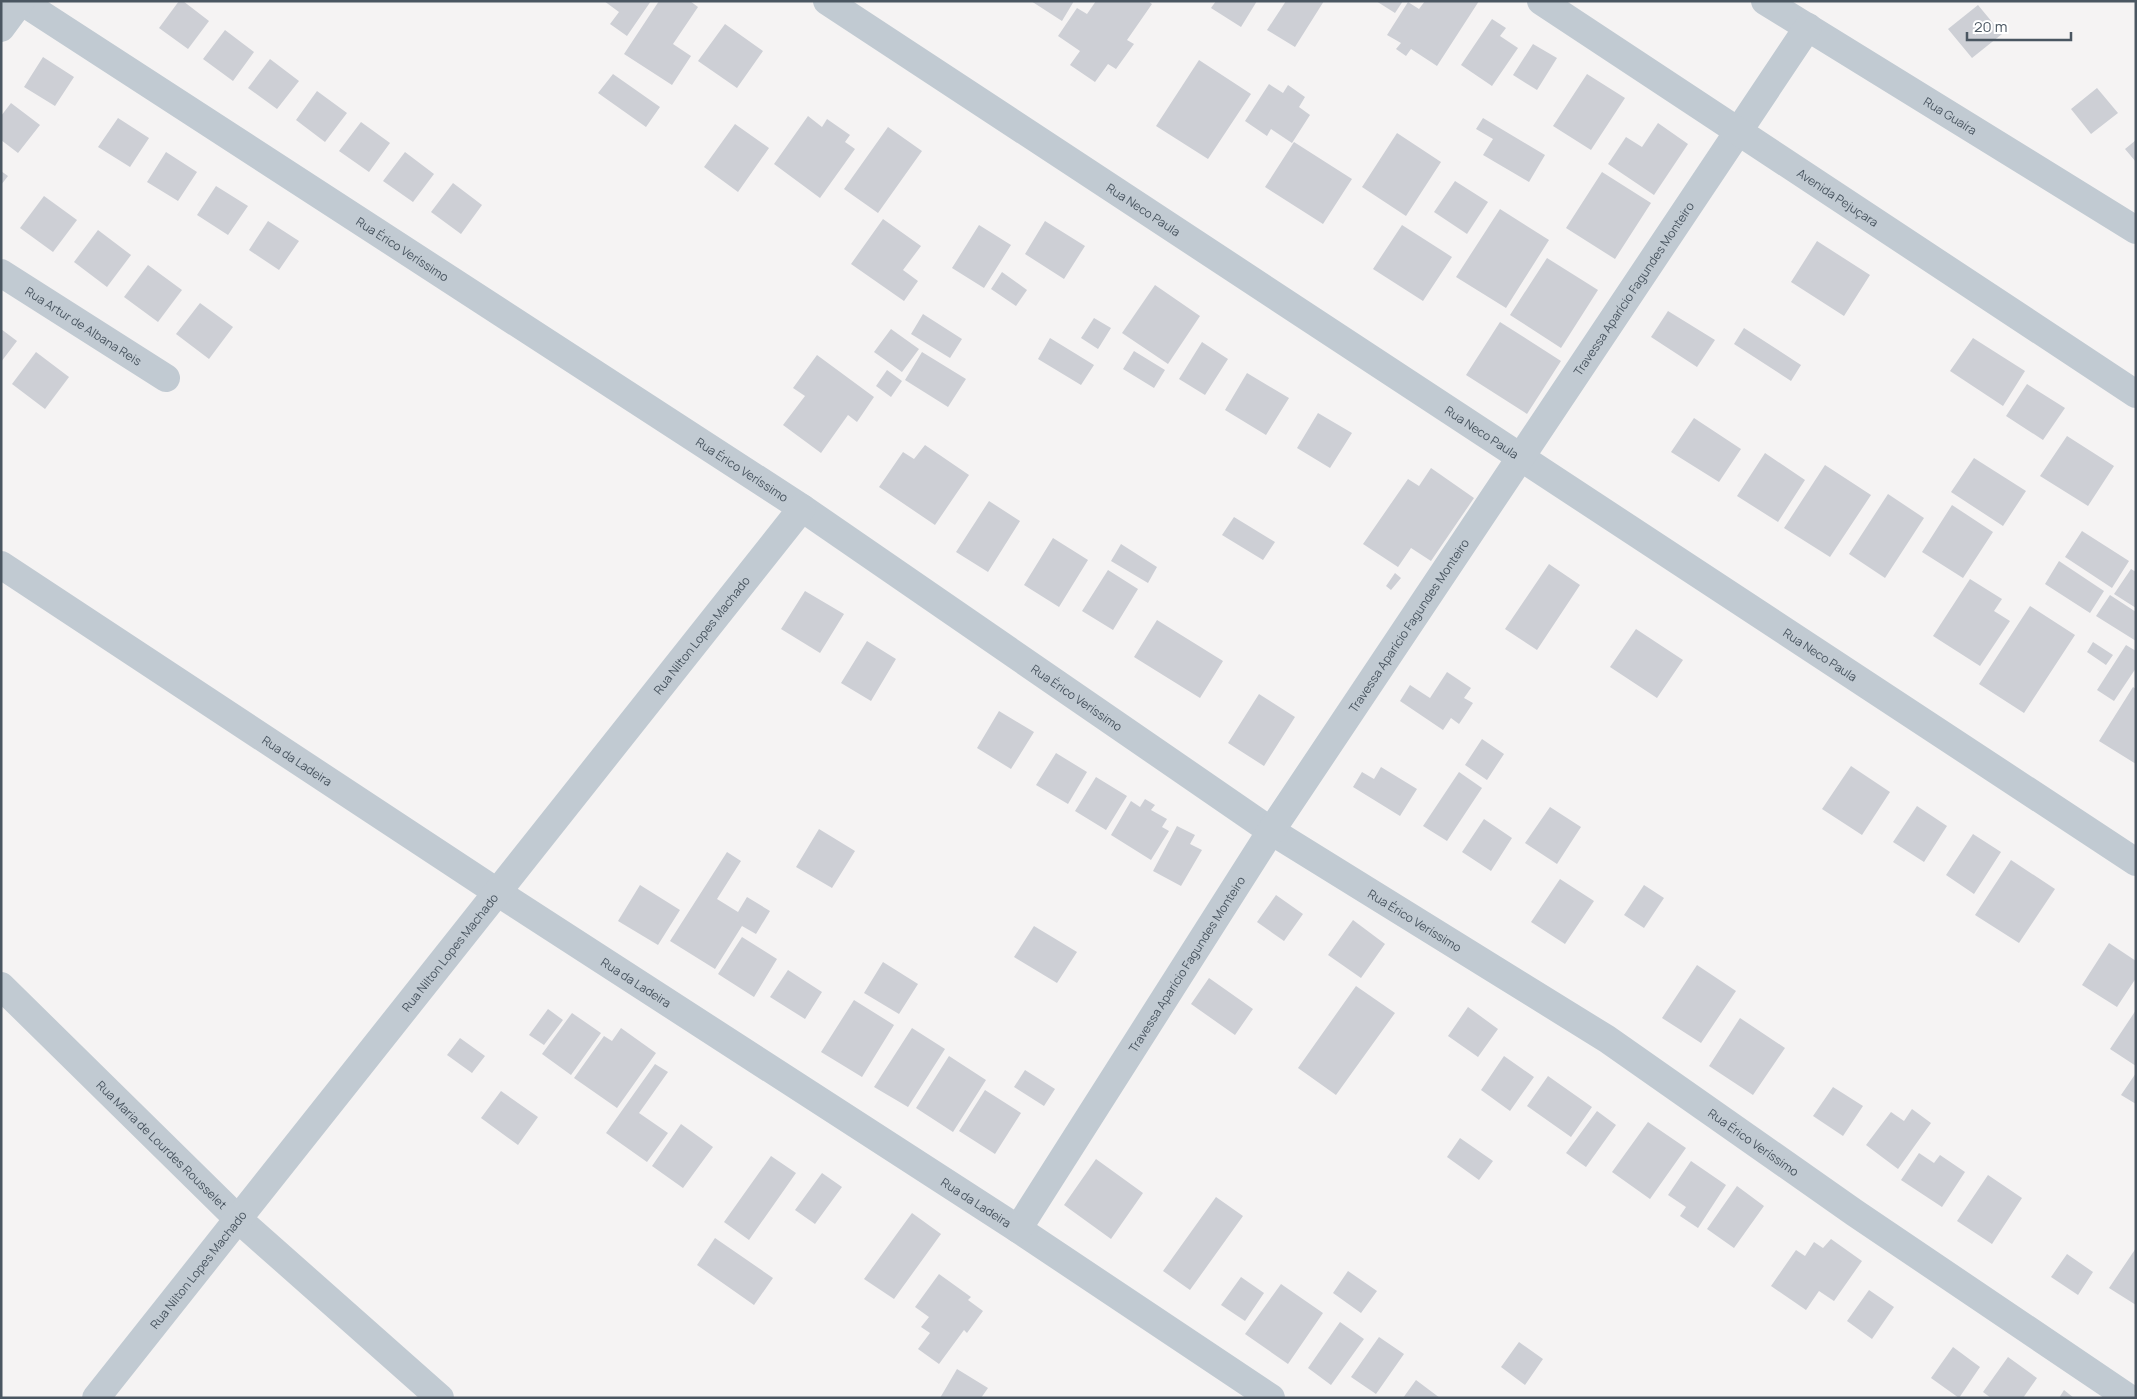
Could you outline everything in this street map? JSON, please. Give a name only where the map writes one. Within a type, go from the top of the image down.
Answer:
[{"type":"street","points":[[1,28],[21,1]]},
{"type":"street","name":"Rua Érico Veríssimo","points":[[21,1],[802,508],[1271,830],[1607,1039],[1855,1213],[2129,1398]]},
{"type":"street","name":"Rua Neco Paula","points":[[827,1],[2136,862]]},
{"type":"street","name":"Avenida Pejuçara","points":[[1541,1],[2136,394]]},
{"type":"street","name":"Rua Guaíra","points":[[1765,1],[2136,230]]},
{"type":"street","name":"Travessa Aparício Fagundes Monteiro","points":[[1018,1229],[1271,830],[1521,459],[1808,27]]},
{"type":"street","name":"Rua Artur de Albana Reis","points":[[1,273],[166,378]]},
{"type":"street","name":"Rua Nilton Lopes Machado","points":[[96,1398],[802,508]]},
{"type":"street","name":"Rua da Ladeira","points":[[1,565],[497,892],[1018,1229],[1271,1398]]},
{"type":"street","name":"Rua Maria de Lourdes Rousselet","points":[[1,986],[238,1219],[440,1398]]},
{"type":"building","points":[[179,1],[183,1],[209,21],[188,49],[159,28]]},
{"type":"building","points":[[604,1],[651,1],[627,36],[610,24],[619,12]]},
{"type":"building","points":[[659,1],[690,1],[698,7],[673,44],[691,56],[672,85],[624,54]]},
{"type":"building","points":[[1031,1],[1074,1],[1062,21]]},
{"type":"building","points":[[1096,1],[1148,1],[1152,4],[1127,40],[1134,44],[1116,69],[1108,64],[1095,82],[1070,65],[1080,51],[1058,36],[1077,8],[1087,14]]},
{"type":"building","points":[[1216,1],[1257,1],[1241,27],[1211,8]]},
{"type":"building","points":[[1286,1],[1324,1],[1295,47],[1267,30]]},
{"type":"building","points":[[1376,1],[1403,1],[1395,13]]},
{"type":"building","points":[[1425,1],[1479,1],[1437,66],[1411,49],[1406,56],[1396,49],[1401,43],[1387,35],[1408,2],[1419,9]]},
{"type":"building","points":[[1978,5],[2002,34],[1972,58],[1948,29]]},
{"type":"building","points":[[1492,19],[1506,28],[1500,36],[1518,48],[1492,86],[1461,65]]},
{"type":"building","points":[[725,24],[763,51],[737,88],[698,61]]},
{"type":"building","points":[[225,30],[254,52],[233,81],[203,59]]},
{"type":"building","points":[[1533,44],[1557,58],[1537,90],[1513,75]]},
{"type":"building","points":[[43,57],[74,77],[55,106],[24,87]]},
{"type":"building","points":[[270,59],[299,81],[277,109],[248,88]]},
{"type":"building","points":[[1199,60],[1251,94],[1208,159],[1156,126]]},
{"type":"building","points":[[613,74],[660,107],[646,127],[598,93]]},
{"type":"building","points":[[1587,74],[1625,98],[1591,150],[1553,126]]},
{"type":"building","points":[[1269,84],[1283,93],[1288,85],[1305,97],[1299,107],[1310,115],[1292,143],[1271,129],[1267,136],[1245,121]]},
{"type":"building","points":[[2097,88],[2118,113],[2091,134],[2071,109]]},
{"type":"building","points":[[317,91],[347,113],[325,142],[296,120]]},
{"type":"building","points":[[11,103],[40,125],[18,153],[1,140],[1,116]]},
{"type":"building","points":[[808,116],[822,127],[827,119],[850,135],[845,142],[855,149],[820,198],[774,164]]},
{"type":"building","points":[[118,118],[149,138],[130,167],[98,147]]},
{"type":"building","points":[[1483,118],[1545,155],[1529,182],[1483,155],[1493,139],[1476,129]]},
{"type":"building","points":[[361,122],[390,143],[369,172],[339,151]]},
{"type":"building","points":[[1658,123],[1688,144],[1654,195],[1608,164],[1626,137],[1642,147]]},
{"type":"building","points":[[735,124],[769,148],[738,192],[704,167]]},
{"type":"building","points":[[888,127],[922,151],[878,213],[844,189]]},
{"type":"building","points":[[1397,133],[1441,162],[1406,216],[1362,187]]},
{"type":"building","points":[[2136,140],[2136,162],[2125,149]]},
{"type":"building","points":[[1294,142],[1352,179],[1323,224],[1265,187]]},
{"type":"building","points":[[166,152],[197,172],[178,201],[147,182]]},
{"type":"building","points":[[405,152],[434,174],[413,202],[383,181]]},
{"type":"building","points":[[1,171],[8,176],[1,185]]},
{"type":"building","points":[[1602,172],[1651,203],[1615,259],[1566,228]]},
{"type":"building","points":[[1455,181],[1488,202],[1467,234],[1434,212]]},
{"type":"building","points":[[453,183],[482,205],[461,234],[431,212]]},
{"type":"building","points":[[216,186],[248,206],[228,235],[197,215]]},
{"type":"building","points":[[44,196],[77,220],[53,252],[20,228]]},
{"type":"building","points":[[1500,209],[1549,240],[1506,308],[1456,277]]},
{"type":"building","points":[[883,219],[921,246],[903,270],[918,281],[904,301],[851,264]]},
{"type":"building","points":[[268,221],[299,241],[279,270],[249,250]]},
{"type":"building","points":[[1045,221],[1085,246],[1064,279],[1025,254]]},
{"type":"building","points":[[979,225],[1011,245],[984,288],[952,268]]},
{"type":"building","points":[[1402,225],[1452,257],[1423,301],[1373,269]]},
{"type":"building","points":[[98,230],[131,255],[107,287],[74,262]]},
{"type":"building","points":[[1817,241],[1870,275],[1844,316],[1791,282]]},
{"type":"building","points":[[1547,258],[1598,290],[1561,348],[1510,315]]},
{"type":"building","points":[[148,265],[182,290],[158,322],[124,297]]},
{"type":"building","points":[[1002,272],[1027,290],[1016,306],[991,289]]},
{"type":"building","points":[[1155,285],[1200,316],[1168,364],[1122,333]]},
{"type":"building","points":[[200,303],[233,327],[209,359],[176,334]]},
{"type":"building","points":[[1668,311],[1715,340],[1697,367],[1651,337]]},
{"type":"building","points":[[923,314],[962,339],[950,358],[911,334]]},
{"type":"building","points":[[1094,318],[1111,328],[1098,349],[1081,338]]},
{"type":"building","points":[[1500,322],[1561,361],[1527,414],[1466,375]]},
{"type":"building","points":[[1744,328],[1801,365],[1791,381],[1734,344]]},
{"type":"building","points":[[1,329],[17,341],[1,362]]},
{"type":"building","points":[[891,329],[919,349],[902,372],[874,352]]},
{"type":"building","points":[[1050,338],[1094,365],[1081,385],[1038,359]]},
{"type":"building","points":[[1973,338],[2025,371],[2003,406],[1950,371]]},
{"type":"building","points":[[1202,342],[1228,359],[1205,395],[1179,379]]},
{"type":"building","points":[[1134,351],[1165,370],[1154,388],[1123,369]]},
{"type":"building","points":[[36,352],[69,377],[45,409],[12,384]]},
{"type":"building","points":[[922,352],[966,379],[948,407],[905,380]]},
{"type":"building","points":[[817,355],[874,397],[857,422],[848,415],[821,453],[783,425],[805,396],[793,388]]},
{"type":"building","points":[[887,370],[902,381],[891,397],[876,386]]},
{"type":"building","points":[[1247,373],[1289,398],[1266,435],[1225,410]]},
{"type":"building","points":[[2027,384],[2065,408],[2043,440],[2006,416]]},
{"type":"building","points":[[1318,413],[1352,433],[1330,468],[1297,448]]},
{"type":"building","points":[[1694,418],[1741,449],[1719,482],[1671,452]]},
{"type":"building","points":[[2067,436],[2114,466],[2088,506],[2040,476]]},
{"type":"building","points":[[925,445],[969,475],[935,525],[879,487],[903,452],[914,459]]},
{"type":"building","points":[[1765,453],[1805,480],[1778,522],[1737,496]]},
{"type":"building","points":[[1974,458],[2026,491],[2003,526],[1951,492]]},
{"type":"building","points":[[1825,465],[1871,495],[1830,557],[1784,528]]},
{"type":"building","points":[[1431,468],[1474,498],[1431,561],[1411,548],[1398,567],[1363,544],[1408,479],[1419,486]]},
{"type":"building","points":[[1888,494],[1924,518],[1885,578],[1849,554]]},
{"type":"building","points":[[989,501],[1020,521],[988,572],[956,552]]},
{"type":"building","points":[[1952,505],[1993,532],[1963,578],[1922,552]]},
{"type":"building","points":[[1234,517],[1275,542],[1263,560],[1222,535]]},
{"type":"building","points":[[2082,531],[2129,561],[2112,588],[2065,557]]},
{"type":"building","points":[[1053,538],[1088,560],[1059,607],[1024,585]]},
{"type":"building","points":[[1121,544],[1157,567],[1148,583],[1111,561]]},
{"type":"building","points":[[2059,561],[2104,591],[2090,613],[2045,584]]},
{"type":"building","points":[[1549,564],[1580,585],[1537,650],[1505,629]]},
{"type":"building","points":[[2131,569],[2136,572],[2136,608],[2114,594]]},
{"type":"building","points":[[1108,570],[1138,589],[1113,630],[1082,611]]},
{"type":"building","points":[[1395,573],[1401,578],[1391,590],[1386,586]]},
{"type":"building","points":[[1970,579],[2002,599],[1994,611],[2010,621],[1980,666],[1933,636]]},
{"type":"building","points":[[805,591],[844,614],[820,653],[781,629]]},
{"type":"building","points":[[2110,595],[2136,612],[2136,641],[2096,616]]},
{"type":"building","points":[[2030,606],[2075,635],[2024,713],[1979,684]]},
{"type":"building","points":[[1157,620],[1223,661],[1200,698],[1134,657]]},
{"type":"building","points":[[1636,629],[1683,660],[1657,698],[1610,667]]},
{"type":"building","points":[[867,641],[896,659],[871,701],[841,683]]},
{"type":"building","points":[[2093,642],[2113,655],[2106,665],[2087,652]]},
{"type":"building","points":[[2126,645],[2136,651],[2136,668],[2114,701],[2097,690]]},
{"type":"building","points":[[1447,672],[1471,688],[1464,698],[1473,703],[1459,724],[1451,718],[1443,730],[1400,701],[1410,685],[1430,698]]},
{"type":"building","points":[[2133,687],[2136,689],[2136,764],[2099,741]]},
{"type":"building","points":[[1259,694],[1295,717],[1264,766],[1228,743]]},
{"type":"building","points":[[999,711],[1034,732],[1011,769],[977,748]]},
{"type":"building","points":[[1482,739],[1504,754],[1487,780],[1465,765]]},
{"type":"building","points":[[1056,753],[1087,772],[1068,804],[1036,785]]},
{"type":"building","points":[[1851,766],[1890,792],[1862,835],[1822,809]]},
{"type":"building","points":[[1381,767],[1417,789],[1400,816],[1353,787],[1362,772],[1374,779]]},
{"type":"building","points":[[1459,772],[1482,788],[1447,841],[1423,826]]},
{"type":"building","points":[[1096,777],[1127,796],[1106,830],[1075,811]]},
{"type":"building","points":[[1145,799],[1155,805],[1151,810],[1167,819],[1162,827],[1169,831],[1151,860],[1111,835],[1131,801],[1140,807]]},
{"type":"building","points":[[1917,806],[1947,826],[1924,862],[1893,842]]},
{"type":"building","points":[[1550,807],[1581,827],[1557,864],[1525,843]]},
{"type":"building","points":[[1484,819],[1512,838],[1491,871],[1462,852]]},
{"type":"building","points":[[1177,826],[1195,835],[1190,844],[1202,850],[1181,886],[1153,871]]},
{"type":"building","points":[[819,829],[855,851],[832,888],[796,867]]},
{"type":"building","points":[[1973,834],[2001,852],[1974,894],[1946,875]]},
{"type":"building","points":[[727,852],[741,861],[717,899],[738,912],[747,897],[770,911],[756,934],[742,926],[715,969],[670,941]]},
{"type":"building","points":[[2011,860],[2055,889],[2019,943],[1975,915]]},
{"type":"building","points":[[1560,879],[1594,901],[1565,944],[1531,922]]},
{"type":"building","points":[[640,885],[680,910],[658,945],[618,921]]},
{"type":"building","points":[[1644,885],[1664,898],[1644,928],[1624,915]]},
{"type":"building","points":[[1276,895],[1303,914],[1284,941],[1257,922]]},
{"type":"building","points":[[1353,920],[1385,944],[1361,978],[1328,955]]},
{"type":"building","points":[[1034,926],[1077,952],[1057,983],[1014,957]]},
{"type":"building","points":[[742,937],[777,959],[754,997],[718,974]]},
{"type":"building","points":[[2109,943],[2136,961],[2136,978],[2117,1007],[2082,985]]},
{"type":"building","points":[[883,962],[918,984],[899,1014],[864,993]]},
{"type":"building","points":[[1697,965],[1736,991],[1701,1043],[1662,1018]]},
{"type":"building","points":[[788,970],[822,992],[805,1019],[770,997]]},
{"type":"building","points":[[1209,978],[1253,1009],[1235,1035],[1191,1004]]},
{"type":"building","points":[[1356,986],[1395,1013],[1336,1095],[1298,1068]]},
{"type":"building","points":[[854,1000],[894,1025],[862,1077],[821,1052]]},
{"type":"building","points":[[1468,1007],[1498,1029],[1478,1057],[1448,1036]]},
{"type":"building","points":[[548,1009],[563,1020],[544,1045],[529,1035]]},
{"type":"building","points":[[2136,1010],[2136,1066],[2110,1049]]},
{"type":"building","points":[[572,1013],[601,1033],[571,1075],[542,1054]]},
{"type":"building","points":[[1740,1018],[1785,1048],[1753,1095],[1709,1066]]},
{"type":"building","points":[[621,1028],[656,1053],[617,1108],[574,1078],[604,1036],[612,1041]]},
{"type":"building","points":[[912,1028],[945,1049],[908,1107],[874,1087]]},
{"type":"building","points":[[460,1038],[485,1056],[472,1073],[447,1055]]},
{"type":"building","points":[[949,1056],[986,1080],[953,1132],[916,1108]]},
{"type":"building","points":[[1504,1056],[1534,1077],[1510,1111],[1481,1090]]},
{"type":"building","points":[[655,1064],[668,1072],[639,1113],[668,1133],[647,1162],[606,1133]]},
{"type":"building","points":[[1025,1070],[1055,1089],[1044,1106],[1014,1087]]},
{"type":"building","points":[[2136,1073],[2136,1104],[2121,1095]]},
{"type":"building","points":[[1548,1076],[1592,1107],[1571,1137],[1527,1106]]},
{"type":"building","points":[[1833,1087],[1863,1106],[1843,1136],[1813,1116]]},
{"type":"building","points":[[985,1090],[1021,1113],[995,1154],[959,1131]]},
{"type":"building","points":[[501,1091],[538,1117],[518,1145],[481,1118]]},
{"type":"building","points":[[1912,1109],[1931,1123],[1898,1169],[1866,1145],[1891,1112],[1904,1121]]},
{"type":"building","points":[[1597,1111],[1616,1125],[1586,1167],[1566,1153]]},
{"type":"building","points":[[1648,1122],[1686,1148],[1650,1199],[1612,1172]]},
{"type":"building","points":[[681,1124],[713,1147],[683,1188],[652,1166]]},
{"type":"building","points":[[1460,1138],[1493,1161],[1479,1180],[1447,1157]]},
{"type":"building","points":[[1919,1153],[1934,1163],[1940,1155],[1965,1172],[1942,1207],[1901,1180]]},
{"type":"building","points":[[771,1156],[796,1173],[749,1240],[724,1222]]},
{"type":"building","points":[[1096,1159],[1143,1193],[1111,1239],[1064,1205]]},
{"type":"building","points":[[1691,1161],[1726,1185],[1698,1228],[1680,1216],[1686,1207],[1668,1195]]},
{"type":"building","points":[[822,1173],[842,1187],[815,1224],[795,1210]]},
{"type":"building","points":[[1988,1175],[2022,1198],[1992,1244],[1957,1221]]},
{"type":"building","points":[[1737,1186],[1764,1206],[1734,1248],[1707,1229]]},
{"type":"building","points":[[1216,1197],[1243,1216],[1190,1290],[1163,1271]]},
{"type":"building","points":[[912,1213],[941,1234],[894,1299],[864,1279]]},
{"type":"building","points":[[715,1238],[773,1278],[754,1305],[697,1265]]},
{"type":"building","points":[[1831,1239],[1862,1261],[1834,1301],[1819,1291],[1806,1310],[1771,1286],[1796,1250],[1805,1256],[1814,1242],[1823,1248]]},
{"type":"building","points":[[2136,1248],[2136,1305],[2109,1288]]},
{"type":"building","points":[[2067,1254],[2093,1272],[2078,1295],[2051,1277]]},
{"type":"building","points":[[1348,1271],[1377,1291],[1361,1313],[1333,1293]]},
{"type":"building","points":[[939,1274],[971,1297],[968,1300],[983,1311],[967,1333],[964,1330],[939,1364],[918,1349],[930,1333],[921,1327],[929,1317],[915,1307]]},
{"type":"building","points":[[1241,1277],[1264,1293],[1245,1321],[1221,1305]]},
{"type":"building","points":[[1281,1284],[1323,1313],[1288,1364],[1245,1334]]},
{"type":"building","points":[[1869,1290],[1894,1307],[1872,1339],[1847,1321]]},
{"type":"building","points":[[1340,1322],[1364,1339],[1331,1385],[1308,1368]]},
{"type":"building","points":[[1379,1337],[1404,1354],[1376,1394],[1351,1377]]},
{"type":"building","points":[[1519,1342],[1543,1359],[1525,1385],[1501,1367]]},
{"type":"building","points":[[1953,1347],[1980,1367],[1959,1398],[1931,1378]]},
{"type":"building","points":[[2008,1357],[2037,1378],[2023,1398],[1991,1398],[1983,1392]]},
{"type":"building","points":[[957,1369],[988,1388],[981,1398],[940,1398]]},
{"type":"building","points":[[1416,1380],[1440,1398],[1403,1398]]},
{"type":"building","points":[[2064,1390],[2074,1398],[2059,1398]]}]
